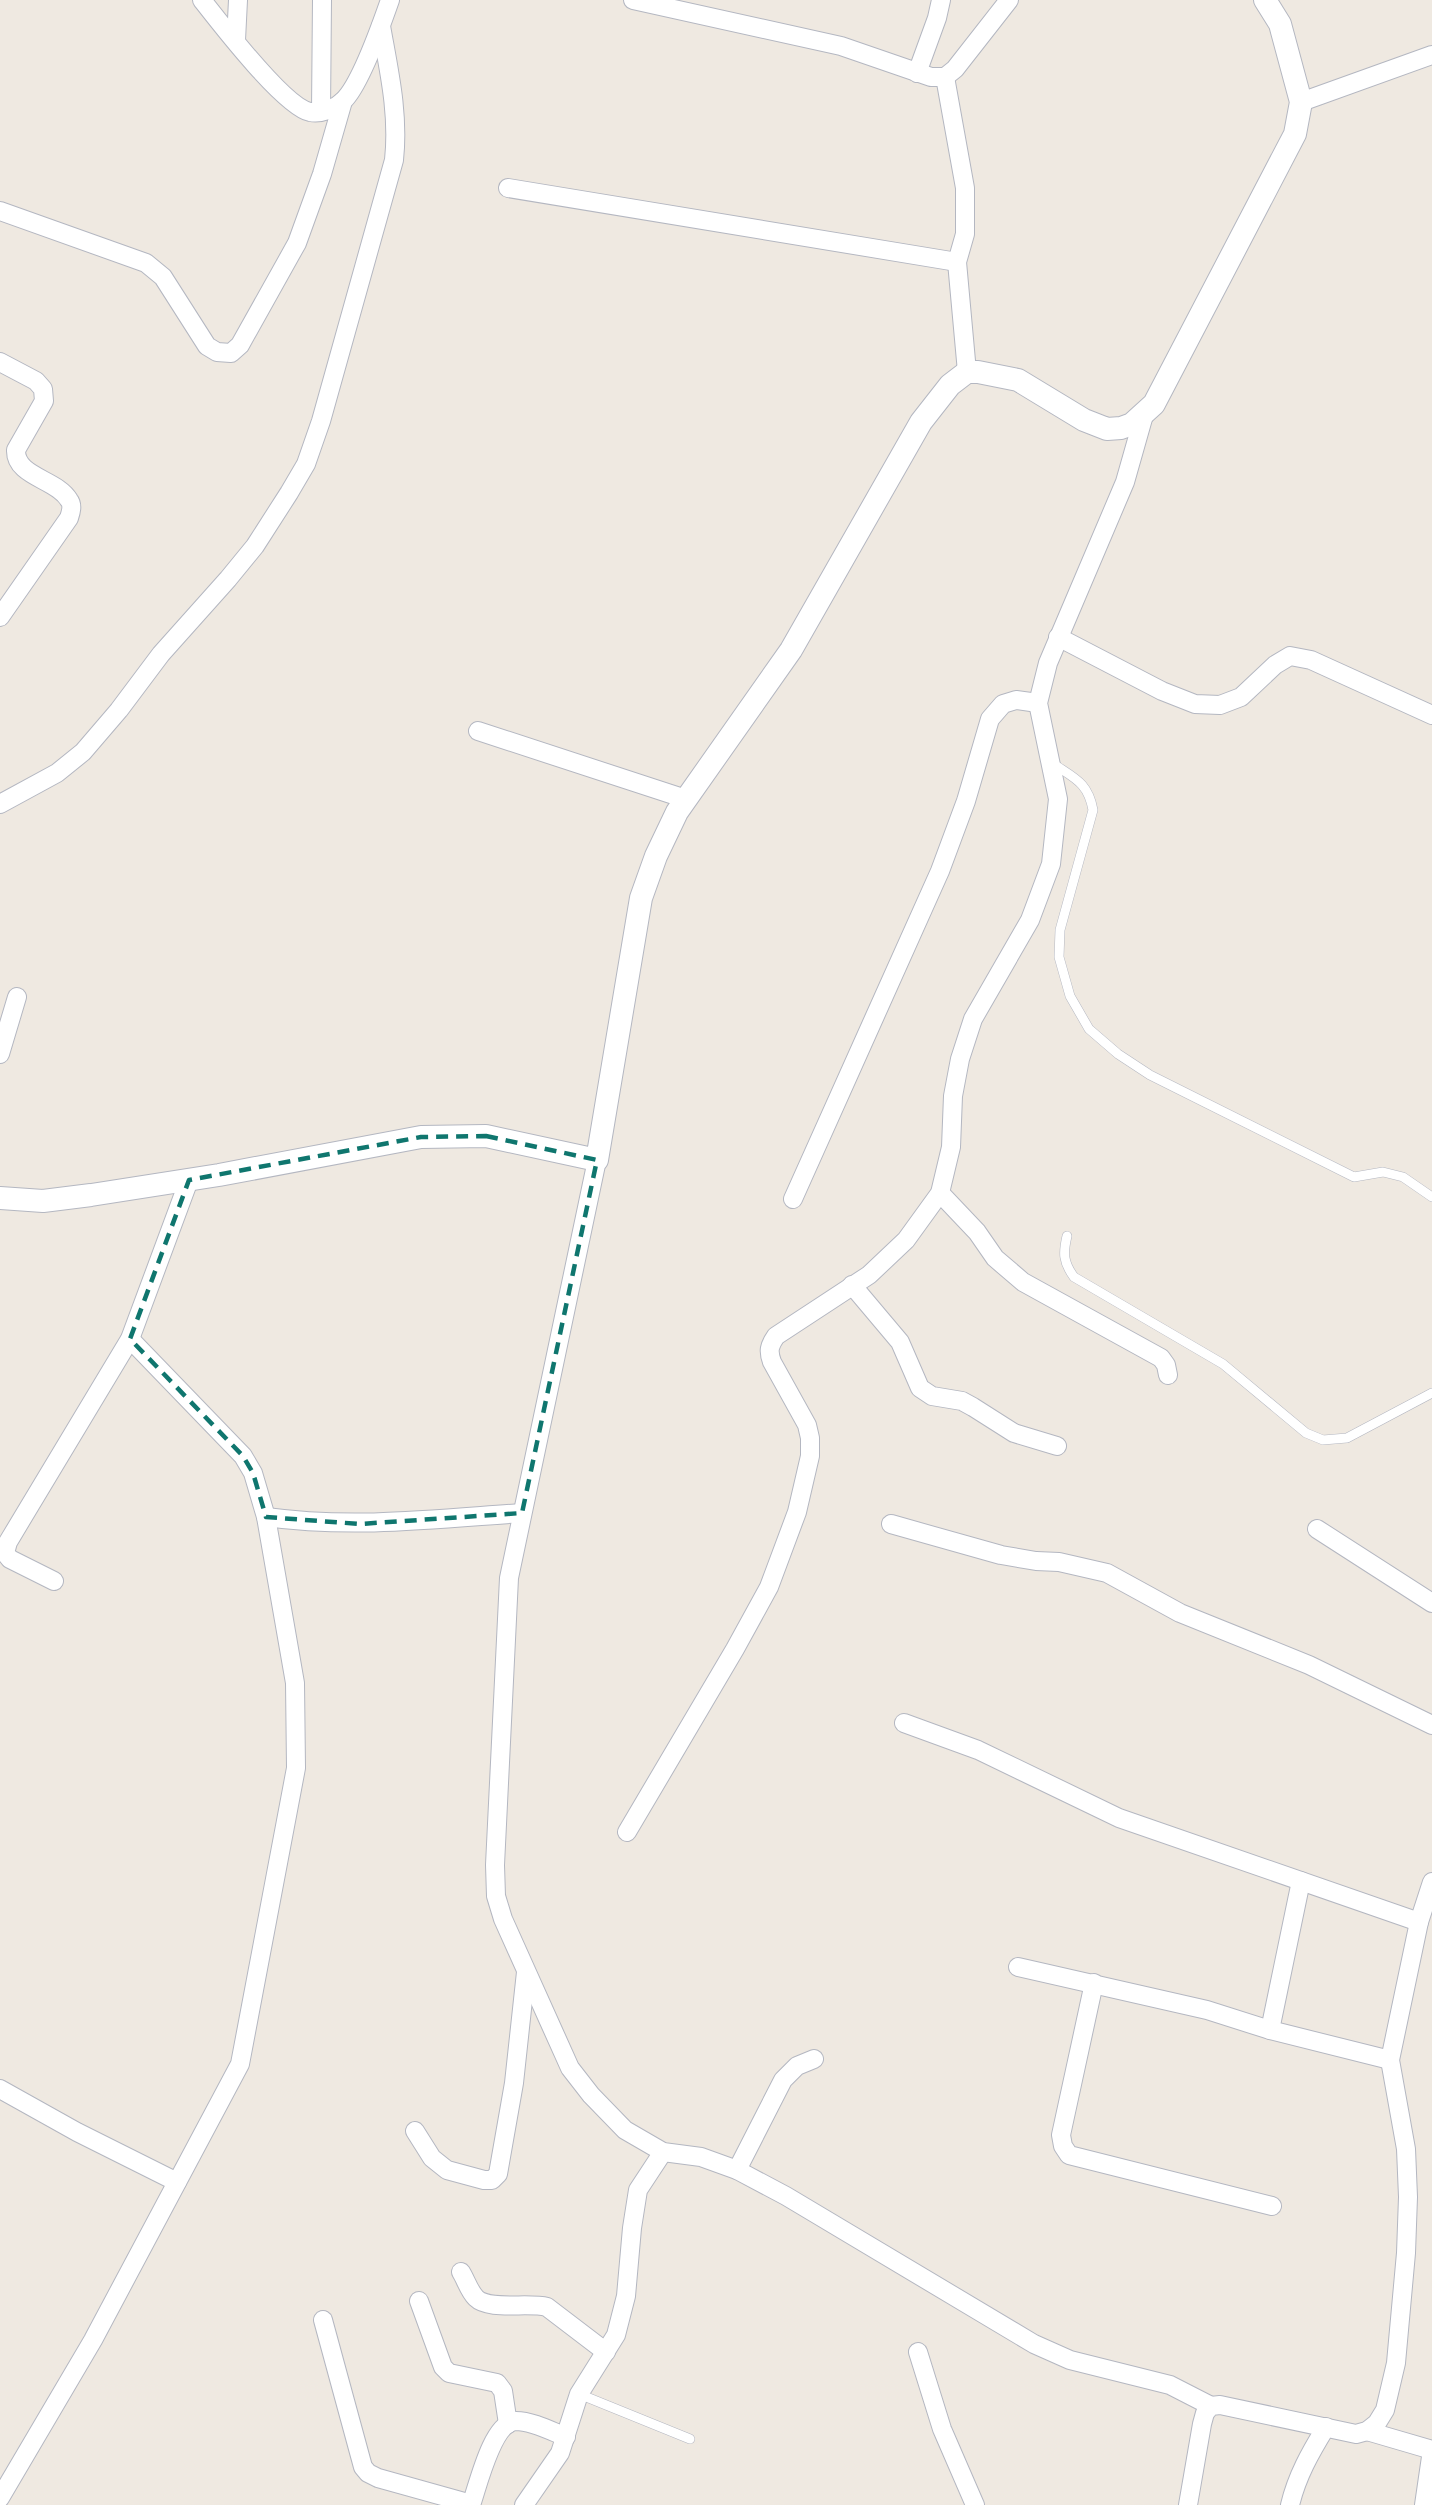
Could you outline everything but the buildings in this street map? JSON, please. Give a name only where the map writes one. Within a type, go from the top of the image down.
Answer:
[{"type":"street","points":[[202,0],[281,93],[310,112],[328,111],[344,101]]},
{"type":"street","points":[[236,40],[238,0]]},
{"type":"street","points":[[321,111],[322,0]]},
{"type":"street","points":[[0,211],[146,263],[163,277],[207,346],[217,352],[231,353],[240,345],[297,243],[322,174],[344,101],[381,26],[390,0]]},
{"type":"street","points":[[633,0],[841,46],[931,77],[945,76],[955,69],[1009,0]]},
{"type":"street","points":[[917,73],[937,18],[941,0]]},
{"type":"street","points":[[1266,0],[1280,24],[1302,102],[1295,134],[1154,404],[1132,424],[1121,429],[1107,429],[1084,420],[1018,380],[967,372],[950,385],[921,422],[791,650],[686,800],[656,856],[641,898],[597,1160],[508,1578],[495,1864],[496,1896],[502,1919],[570,2068],[591,2096],[625,2130],[644,2143],[663,2152],[701,2157],[737,2170],[786,2196],[1034,2344],[1070,2360],[1170,2385],[1211,2406],[1220,2405],[1356,2434],[1368,2431],[1432,2450],[1424,2505]]},
{"type":"street","points":[[0,804],[57,773],[84,752],[161,654],[255,546],[306,464],[321,421],[394,160],[397,136],[396,106],[381,26]]},
{"type":"street","points":[[1302,102],[1432,55]]},
{"type":"street","points":[[945,76],[965,188],[965,234],[957,262],[967,372]]},
{"type":"street","points":[[508,188],[957,262]]},
{"type":"street","points":[[0,362],[36,381],[43,389],[44,401],[16,450],[16,458],[22,466],[66,495],[72,507],[69,518],[0,617]]},
{"type":"street","points":[[627,1832],[769,1587],[797,1512],[809,1465],[810,1438],[807,1425],[772,1362],[768,1351],[770,1344],[776,1336],[869,1275],[906,1240],[940,1193],[951,1147],[953,1096],[960,1059],[973,1019],[1030,920],[1052,864],[1058,799],[1038,703],[1048,663],[1125,482],[1144,415]]},
{"type":"street","points":[[1058,637],[1162,691],[1195,704],[1220,705],[1241,697],[1275,665],[1290,656],[1311,660],[1432,715]]},
{"type":"street","points":[[793,1199],[940,871],[966,801],[990,719],[1003,704],[1016,700],[1038,703]]},
{"type":"street","points":[[478,731],[686,800]]},
{"type":"street","points":[[0,1054],[17,997]]},
{"type":"street","points":[[0,1198],[43,1202],[189,1180],[421,1137],[486,1136],[597,1160]]},
{"type":"street","points":[[54,1581],[10,1559],[5,1553],[8,1542],[130,1339],[189,1180]]},
{"type":"street","points":[[940,1193],[977,1232],[995,1258],[1023,1282],[1161,1358],[1166,1365],[1168,1375]]},
{"type":"street","points":[[852,1285],[900,1342],[920,1388],[925,1393],[962,1401],[1014,1433],[1057,1446]]},
{"type":"street","points":[[0,2498],[93,2340],[240,2064],[296,1768],[296,1683],[266,1518],[253,1473],[243,1456],[130,1339]]},
{"type":"street","points":[[266,1518],[310,1524],[360,1524],[522,1513]]},
{"type":"street","points":[[891,1524],[1001,1555],[1059,1562],[1107,1573],[1180,1613],[1309,1665],[1432,1725]]},
{"type":"street","points":[[1317,1528],[1432,1603]]},
{"type":"street","points":[[904,1723],[978,1750],[1119,1818],[1419,1922]]},
{"type":"street","points":[[1270,2030],[1301,1881]]},
{"type":"street","points":[[1368,2431],[1385,2410],[1392,2385],[1406,2253],[1408,2197],[1406,2149],[1382,2058],[1432,1882]]},
{"type":"street","points":[[1018,1966],[1207,2010],[1270,2030],[1382,2058]]},
{"type":"street","points":[[415,2131],[432,2158],[447,2170],[484,2180],[492,2180],[498,2174],[514,2083],[526,1970]]},
{"type":"street","points":[[1094,1983],[1062,2136],[1063,2146],[1069,2155],[1272,2206]]},
{"type":"street","points":[[737,2170],[783,2080],[797,2066],[814,2059]]},
{"type":"street","points":[[0,2089],[77,2132],[177,2182]]},
{"type":"street","points":[[524,2505],[560,2453],[579,2394],[606,2352],[621,2320],[638,2190],[663,2152]]},
{"type":"street","points":[[461,2272],[478,2300],[488,2304],[547,2307],[606,2352]]},
{"type":"street","points":[[419,2301],[443,2367],[449,2373],[458,2376],[497,2383],[503,2391],[508,2424]]},
{"type":"street","points":[[323,2320],[363,2466],[368,2473],[378,2478],[471,2505],[488,2454],[497,2436],[508,2424],[514,2421],[524,2422],[566,2437]]},
{"type":"street","points":[[918,2352],[942,2429],[975,2505]]},
{"type":"street","points":[[1188,2505],[1202,2424],[1205,2413],[1211,2406]]},
{"type":"street","points":[[1290,2505],[1295,2484],[1305,2461],[1326,2427]]},
{"type":"lane","points":[[1050,762],[1079,781],[1090,793],[1093,810],[1060,930],[1059,948],[1059,957],[1070,996],[1089,1029],[1118,1054],[1150,1075],[1354,1177],[1383,1172],[1403,1178],[1432,1197]]},
{"type":"lane","points":[[1067,1236],[1064,1252],[1065,1265],[1074,1277],[1223,1364],[1306,1432],[1323,1440],[1347,1438],[1432,1393]]},
{"type":"lane","points":[[579,2394],[690,2439]]},
{"type":"highlighted area","points":[[486,1136],[597,1160],[522,1513],[360,1524],[266,1517],[253,1473],[243,1456],[130,1339],[189,1180],[421,1137]]}]
